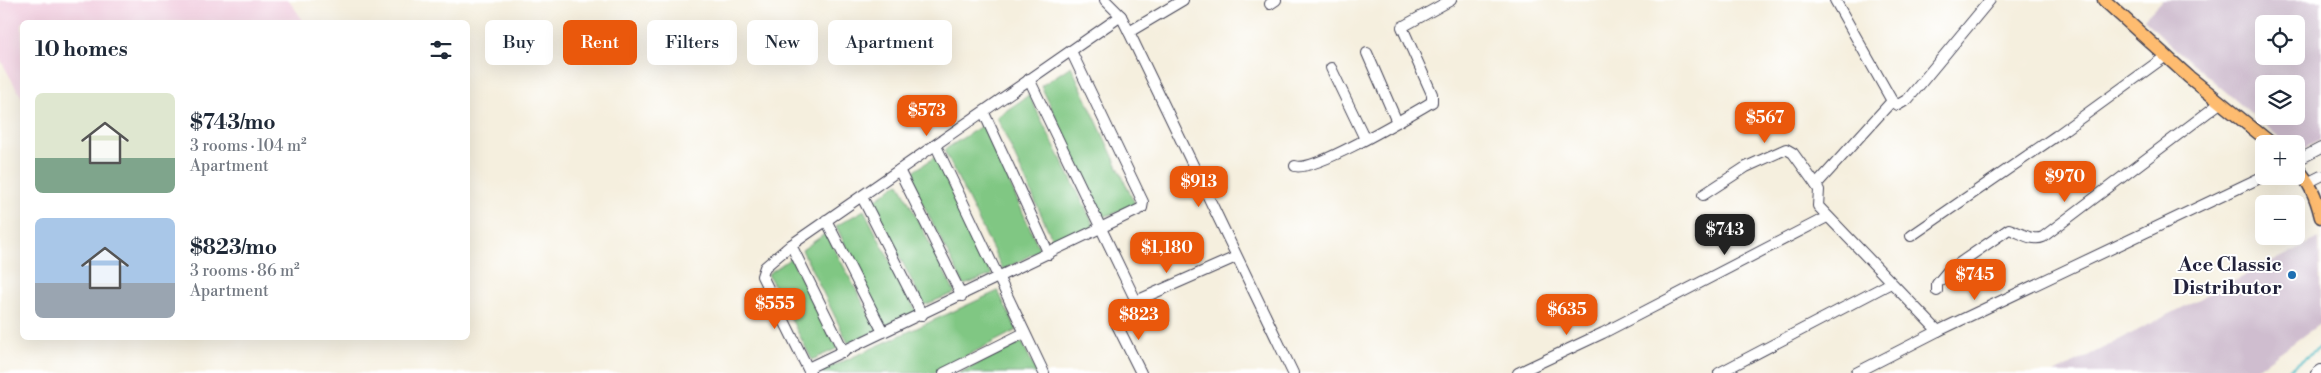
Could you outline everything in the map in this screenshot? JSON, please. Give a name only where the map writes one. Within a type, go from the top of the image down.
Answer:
[{"type":"main road","points":[[2104,0],[2220,103],[2261,135]]},
{"type":"main road","points":[[2315,179],[2315,194],[2321,217]]},
{"type":"street","points":[[1105,0],[1121,16],[1129,32],[1289,372]]},
{"type":"street","points":[[1129,32],[1183,0]]},
{"type":"street","points":[[1295,166],[1302,168],[1312,165],[1398,122],[1432,102],[1433,97],[1402,27],[1451,0]]},
{"type":"street","points":[[1835,0],[1892,101],[1901,105],[1990,0]]},
{"type":"street","points":[[1071,51],[1143,202],[1142,208],[1050,254],[883,332],[809,371],[762,276],[765,267],[791,245],[826,220],[936,146],[1029,79],[1121,16]]},
{"type":"street","points":[[1367,52],[1398,122]]},
{"type":"street","points":[[1911,236],[2056,136],[2166,56]]},
{"type":"street","points":[[1331,68],[1365,139]]},
{"type":"street","points":[[1029,79],[1136,301]]},
{"type":"street","points":[[1816,185],[1892,101]]},
{"type":"street","points":[[1938,291],[1937,284],[1948,270],[2009,229],[2032,238],[2038,239],[2043,236],[2220,103]]},
{"type":"street","points":[[984,112],[1050,254]]},
{"type":"street","points":[[936,146],[1044,373]]},
{"type":"street","points":[[2305,156],[2321,148]]},
{"type":"street","points":[[1702,195],[1746,167],[1782,150],[1790,149],[1819,190],[1818,206],[1938,331]]},
{"type":"street","points":[[899,170],[962,296]]},
{"type":"street","points":[[1858,373],[1938,331],[2255,180]]},
{"type":"street","points":[[862,197],[922,315]]},
{"type":"street","points":[[1518,373],[1603,333],[1827,217]]},
{"type":"street","points":[[826,220],[883,332]]},
{"type":"street","points":[[791,245],[844,352]]},
{"type":"street","points":[[1141,373],[1117,324],[1115,316],[1136,301],[1236,257]]},
{"type":"street","points":[[1719,373],[1736,368],[1891,283]]},
{"type":"street","points":[[944,373],[1024,333]]},
{"type":"street","points":[[2317,373],[2321,370]]},
{"type":"shaded area","points":[[0,0],[289,0],[303,20],[20,20],[20,94],[0,59]]},
{"type":"shaded area","points":[[2163,0],[2321,0],[2321,140],[2305,148],[2305,135],[2276,135],[2265,125],[2305,125],[2305,75],[2255,75],[2255,117],[2171,45],[2144,19]]},
{"type":"shaded area","points":[[2319,238],[2321,323],[2251,373],[2054,373]]},
{"type":"green space","points":[[1071,66],[1136,206],[1103,217],[1041,86]]},
{"type":"green space","points":[[1029,95],[1095,227],[1054,243],[997,117]]},
{"type":"green space","points":[[983,125],[1040,250],[1003,270],[944,150]]},
{"type":"green space","points":[[935,157],[992,275],[964,285],[908,175]]},
{"type":"green space","points":[[899,183],[955,293],[924,305],[872,202]]},
{"type":"green space","points":[[864,210],[917,313],[884,326],[836,226]]},
{"type":"green space","points":[[826,233],[878,331],[848,343],[802,250]]},
{"type":"green space","points":[[791,258],[838,348],[812,360],[768,274]]},
{"type":"green space","points":[[998,291],[1017,330],[933,373],[823,373],[822,371]]},
{"type":"green space","points":[[1022,342],[1037,373],[959,373]]},
{"type":"waterway","points":[[2284,373],[2321,347]]},
{"type":"place","name":"Ace Classic Distributor","points":[[2292,275]]}]
